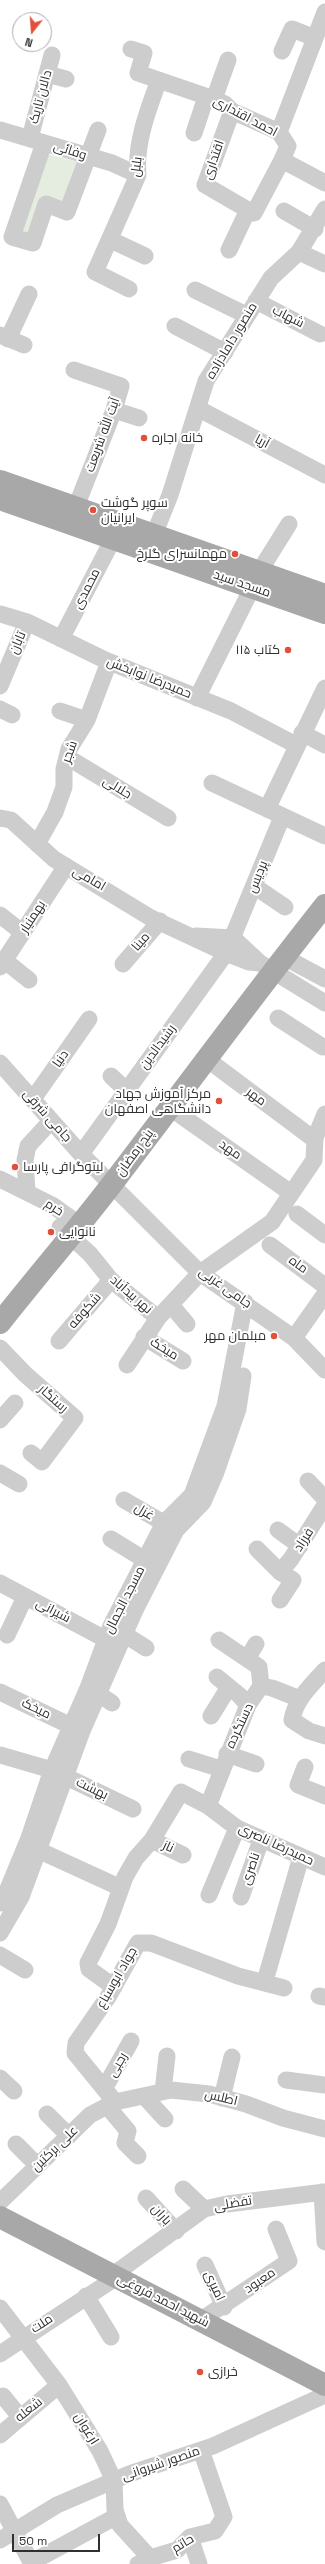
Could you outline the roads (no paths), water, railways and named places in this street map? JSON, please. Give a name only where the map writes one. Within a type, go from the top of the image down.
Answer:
[{"type":"main road","name":"مسجد سید","points":[[0,480],[154,535],[256,580],[325,614]]},
{"type":"main road","name":"مسجد سید","points":[[0,499],[113,539],[256,580],[325,595]]},
{"type":"main road","name":"پنج رمضان","points":[[0,1323],[70,1230],[112,1184],[169,1107],[208,1060],[273,964],[325,905]]},
{"type":"main road","name":"شهید احمد فروغی","points":[[0,2217],[325,2385]]},
{"type":"street","points":[[279,132],[325,12]]},
{"type":"street","points":[[282,51],[292,29],[315,38]]},
{"type":"street","name":"احمد اقتداری","points":[[131,49],[144,53],[138,72],[225,104],[232,111],[279,132],[288,146],[282,160]]},
{"type":"street","name":"دالان تاریک","points":[[52,55],[47,74],[37,140],[12,237],[33,244],[46,204],[66,212],[89,157]]},
{"type":"street","points":[[194,133],[228,60]]},
{"type":"street","points":[[47,74],[66,79]]},
{"type":"street","name":"بلبل","points":[[129,289],[95,272],[111,240],[138,175],[137,163],[144,121],[159,80]]},
{"type":"street","name":"اقتداری","points":[[232,111],[205,185],[248,210]]},
{"type":"street","name":"وفائی","points":[[0,130],[112,163],[138,175]]},
{"type":"street","points":[[89,157],[98,130]]},
{"type":"street","points":[[229,250],[248,210],[254,213],[282,160],[325,183]]},
{"type":"street","points":[[284,211],[315,229]]},
{"type":"street","name":"منصور دامادزاده","points":[[154,535],[170,495],[199,409],[206,381],[225,352],[246,315],[271,278],[299,252],[324,213]]},
{"type":"street","points":[[111,240],[145,256]]},
{"type":"street","points":[[299,252],[325,264]]},
{"type":"street","points":[[195,290],[246,315]]},
{"type":"street","points":[[11,339],[29,294]]},
{"type":"street","name":"شهاب","points":[[256,301],[320,334]]},
{"type":"street","points":[[175,326],[225,352]]},
{"type":"street","name":"آیت الله شریعت","points":[[74,370],[121,386],[114,410],[76,507]]},
{"type":"street","name":"آریا","points":[[199,409],[325,475]]},
{"type":"street","points":[[114,410],[139,418]]},
{"type":"street","points":[[197,698],[256,580],[289,524]]},
{"type":"street","name":"محمدی","points":[[62,639],[113,539]]},
{"type":"street","name":"حمیدرضا نوابخش","points":[[0,614],[27,622],[109,662],[197,698],[299,739],[325,745]]},
{"type":"street","name":"تابان","points":[[0,686],[27,622]]},
{"type":"street","name":"شجر","points":[[37,844],[55,812],[64,787],[64,769],[67,757],[78,733],[87,720],[109,662]]},
{"type":"street","points":[[267,809],[299,739],[325,688]]},
{"type":"street","points":[[60,711],[87,720]]},
{"type":"street","name":"جلالی","points":[[67,757],[168,818]]},
{"type":"street","points":[[212,783],[325,836]]},
{"type":"street","name":"پردیس","points":[[230,946],[282,817]]},
{"type":"street","name":"امامی","points":[[0,818],[11,820],[54,859],[183,935],[230,946]]},
{"type":"street","name":"بهمنیار","points":[[2,964],[66,866]]},
{"type":"street","points":[[254,886],[285,907]]},
{"type":"street","points":[[0,915],[23,933]]},
{"type":"street","name":"مینا","points":[[123,964],[160,921]]},
{"type":"street","points":[[230,946],[273,964],[325,979]]},
{"type":"street","name":"رشیدالدین","points":[[82,1154],[230,946]]},
{"type":"street","points":[[2,964],[29,980]]},
{"type":"street","points":[[273,964],[325,1003]]},
{"type":"street","points":[[278,1018],[322,1047]]},
{"type":"street","name":"دنیا","points":[[33,1099],[88,1019]]},
{"type":"street","name":"مهر","points":[[208,1060],[310,1136]]},
{"type":"street","name":"جامی شرقی","points":[[0,1064],[33,1099],[51,1121],[112,1184]]},
{"type":"street","points":[[111,1076],[127,1091]]},
{"type":"street","name":"مهد","points":[[169,1107],[291,1193]]},
{"type":"street","points":[[316,1164],[310,1136],[325,1114]]},
{"type":"street","points":[[27,1192],[25,1160],[28,1146],[51,1121]]},
{"type":"street","name":"نهر بیدآباد","points":[[70,1230],[111,1280],[158,1318],[200,1273],[272,1222],[291,1193],[316,1164]]},
{"type":"street","name":"خرم","points":[[0,1179],[52,1205],[70,1230]]},
{"type":"street","name":"جامی غربی","points":[[112,1184],[200,1273],[245,1302],[294,1338],[325,1370]]},
{"type":"street","points":[[297,1214],[325,1235]]},
{"type":"street","name":"ماه","points":[[270,1245],[325,1286]]},
{"type":"street","name":"شکوفه","points":[[59,1341],[111,1280]]},
{"type":"street","points":[[294,1338],[325,1294]]},
{"type":"street","name":"مسجد الجمال","points":[[3,1892],[29,1838],[51,1770],[63,1722],[88,1688],[100,1636],[140,1557],[163,1523],[192,1495],[225,1406],[245,1302]]},
{"type":"street","points":[[171,1305],[188,1324]]},
{"type":"street","points":[[127,1365],[144,1337],[158,1318]]},
{"type":"street","name":"میخک","points":[[144,1337],[183,1360]]},
{"type":"street","name":"رستگار","points":[[0,1348],[25,1374],[75,1418],[42,1462],[31,1453]]},
{"type":"street","name":"مسجد الجمال","points":[[0,1933],[21,1897],[38,1850],[51,1770],[106,1699],[124,1634],[163,1523],[202,1502],[216,1472],[238,1409],[243,1376]]},
{"type":"street","points":[[0,1419],[15,1404]]},
{"type":"street","points":[[0,1473],[19,1484]]},
{"type":"street","points":[[308,1481],[325,1499]]},
{"type":"street","name":"غزل","points":[[124,1500],[163,1523]]},
{"type":"street","name":"فرزاد","points":[[280,1572],[300,1546],[325,1505]]},
{"type":"street","points":[[278,1530],[300,1546]]},
{"type":"street","points":[[111,1539],[140,1557]]},
{"type":"street","points":[[258,1549],[280,1572],[293,1580],[280,1600]]},
{"type":"street","name":"شیرانی","points":[[0,1583],[100,1636]]},
{"type":"street","points":[[7,1635],[25,1597]]},
{"type":"street","points":[[124,1634],[146,1648]]},
{"type":"street","points":[[219,1640],[259,1667],[261,1686],[272,1688],[297,1706]]},
{"type":"street","points":[[247,1659],[256,1644]]},
{"type":"street","points":[[324,1672],[297,1706],[292,1720],[310,1731],[325,1736]]},
{"type":"street","points":[[211,1716],[223,1682],[248,1705]]},
{"type":"street","name":"دستگرده","points":[[208,1806],[224,1762],[248,1705],[261,1686]]},
{"type":"street","name":"میخک","points":[[0,1692],[63,1722]]},
{"type":"street","name":"بهشت","points":[[0,1754],[51,1770],[133,1809]]},
{"type":"street","points":[[190,1759],[256,1764]]},
{"type":"street","points":[[305,1767],[298,1785],[325,1796]]},
{"type":"street","name":"حمیدرضا ناصری","points":[[152,1840],[181,1792],[208,1806],[237,1828],[261,1840],[325,1867]]},
{"type":"street","points":[[210,1895],[237,1828]]},
{"type":"street","points":[[114,1986],[89,1969],[88,1965],[121,1888],[136,1858],[152,1840]]},
{"type":"street","name":"ناز","points":[[152,1840],[183,1855]]},
{"type":"street","name":"ناصری","points":[[241,1897],[261,1840]]},
{"type":"street","points":[[38,1850],[121,1888]]},
{"type":"street","points":[[265,1981],[301,1857]]},
{"type":"street","name":"جواد ابوسباع","points":[[138,2156],[125,2143],[128,2131],[111,2104],[104,2089],[75,2053],[76,2043],[114,1986],[138,1943],[150,1943],[238,1976],[265,1981],[284,1988]]},
{"type":"street","points":[[0,1955],[25,1970]]},
{"type":"street","name":"رجبی","points":[[104,2089],[131,2041]]},
{"type":"street","points":[[163,2091],[167,2056]]},
{"type":"street","points":[[222,2098],[232,2057]]},
{"type":"street","points":[[0,2078],[14,2091]]},
{"type":"street","points":[[286,2080],[325,2085]]},
{"type":"street","name":"اطلس","points":[[111,2104],[163,2091],[192,2091],[222,2098],[283,2118],[325,2129]]},
{"type":"street","points":[[144,2096],[165,2119]]},
{"type":"street","name":"علی برکتین","points":[[0,2202],[90,2116],[111,2104]]},
{"type":"street","points":[[47,2114],[69,2136]]},
{"type":"street","points":[[16,2144],[38,2166]]},
{"type":"street","points":[[183,2189],[204,2209]]},
{"type":"street","points":[[324,2192],[325,2242]]},
{"type":"street","name":"تفضلی","points":[[115,2276],[204,2209],[227,2204],[324,2192]]},
{"type":"street","name":"باران","points":[[146,2198],[176,2231]]},
{"type":"street","name":"معبود","points":[[201,2320],[224,2307],[289,2261],[276,2229]]},
{"type":"street","name":"امیری","points":[[204,2265],[224,2307]]},
{"type":"street","name":"ملت","points":[[0,2354],[115,2276]]},
{"type":"street","points":[[86,2296],[111,2337]]},
{"type":"street","name":"ارغوان","points":[[0,2308],[59,2385],[100,2451],[114,2481],[117,2516],[120,2525],[144,2561]]},
{"type":"street","name":"شعله","points":[[0,2435],[59,2385]]},
{"type":"street","name":"منصور شیروانی","points":[[0,2540],[57,2505],[114,2481],[201,2450],[325,2395]]},
{"type":"street","points":[[4,2396],[20,2417]]},
{"type":"street","name":"حاتم","points":[[144,2561],[177,2550],[190,2536],[215,2531],[224,2517],[201,2450]]},
{"type":"street","points":[[0,2504],[32,2563],[117,2516]]},
{"type":"street","points":[[190,2536],[199,2564]]},
{"type":"place","name":"خانه اجاره","points":[[144,438]]},
{"type":"place","name":"سوپر گوشت ایرانیان","points":[[93,510]]},
{"type":"place","name":"مهمانسرای گلرخ","points":[[235,554]]},
{"type":"place","name":"کتاب ۱۱۵","points":[[288,650]]},
{"type":"place","name":"مرکز آموزش جهاد دانشگاهی اصفهان","points":[[219,1101]]},
{"type":"place","name":"لیتوگرافی پارسا","points":[[15,1167]]},
{"type":"place","name":"نانوایی","points":[[51,1232]]},
{"type":"place","name":"مبلمان مهر","points":[[274,1336]]},
{"type":"place","name":"خرازی","points":[[200,2372]]}]
